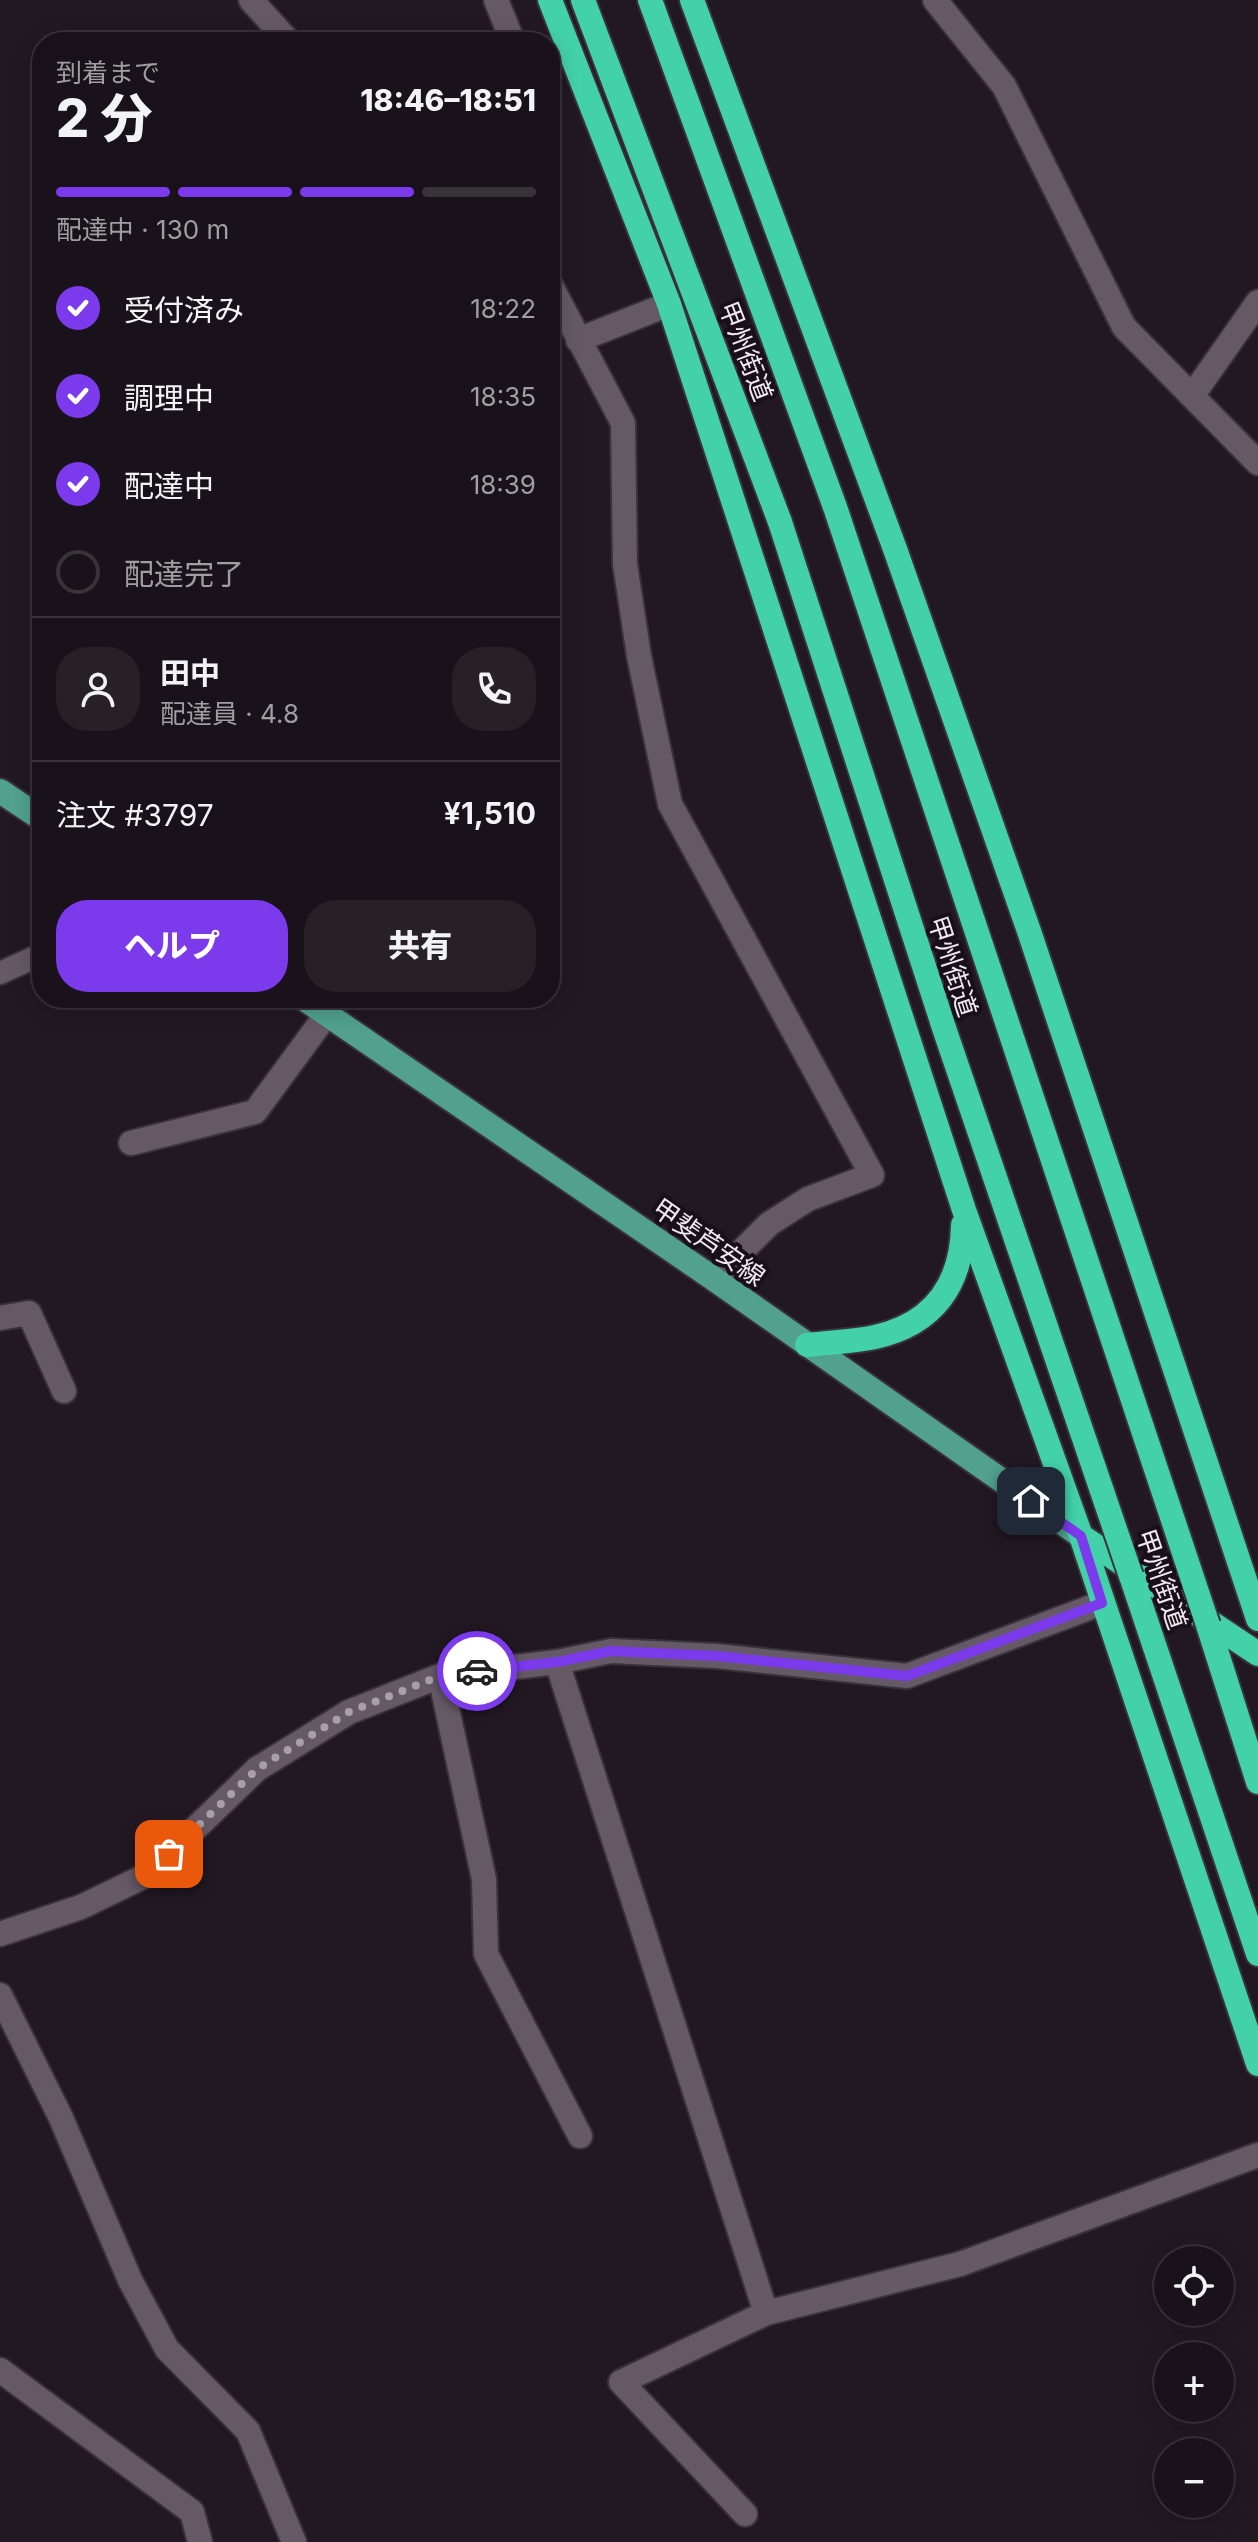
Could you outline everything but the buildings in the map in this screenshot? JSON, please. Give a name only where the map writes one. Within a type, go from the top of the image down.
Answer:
[{"type":"highway","points":[[550,0],[669,304],[964,1210],[1081,1536],[1258,2064]]},
{"type":"highway","name":"甲州街道","points":[[583,0],[780,522],[950,1046],[1258,1954]]},
{"type":"highway","name":"甲州街道","points":[[650,0],[835,507],[1258,1782]]},
{"type":"highway","points":[[692,0],[895,549],[1030,934],[1258,1619]]},
{"type":"highway","points":[[807,1345],[876,1337],[911,1324],[935,1308],[963,1254],[964,1210]]},
{"type":"highway","points":[[1081,1536],[1258,1654]]},
{"type":"main road","points":[[0,791],[32,812]]},
{"type":"main road","name":"甲斐芦安線","points":[[318,1008],[714,1279],[1081,1536]]},
{"type":"street","points":[[251,0],[280,32]]},
{"type":"street","points":[[496,0],[509,32]]},
{"type":"street","points":[[935,0],[1004,86],[1124,327],[1258,463]]},
{"type":"street","points":[[1192,396],[1258,302]]},
{"type":"street","points":[[560,304],[623,423],[625,564],[639,656],[670,804],[872,1175],[808,1199],[769,1224],[714,1279]]},
{"type":"street","points":[[578,340],[669,304]]},
{"type":"street","points":[[131,1143],[255,1112],[327,1014]]},
{"type":"street","points":[[0,1318],[29,1313],[64,1391]]},
{"type":"street","points":[[0,1934],[81,1907],[147,1875],[257,1769],[349,1712],[440,1676],[557,1662],[611,1651],[717,1656],[907,1676],[1102,1603]]},
{"type":"street","points":[[557,1662],[766,2313]]},
{"type":"street","points":[[440,1676],[484,1879],[486,1954],[580,2136]]},
{"type":"street","points":[[0,1995],[61,2118],[137,2294],[167,2349],[248,2431],[294,2542]]},
{"type":"street","points":[[745,2514],[621,2382],[766,2313],[960,2264],[1258,2155]]},
{"type":"street","points":[[0,2370],[192,2512],[200,2542]]},
{"type":"lane","points":[[0,973],[32,959]]},
{"type":"way so far","points":[[169,1854],[257,1769],[349,1712],[440,1676],[477,1671]]},
{"type":"route","points":[[477,1671],[557,1662],[611,1651],[717,1656],[907,1676],[1102,1603],[1081,1536],[1031,1501]]}]
